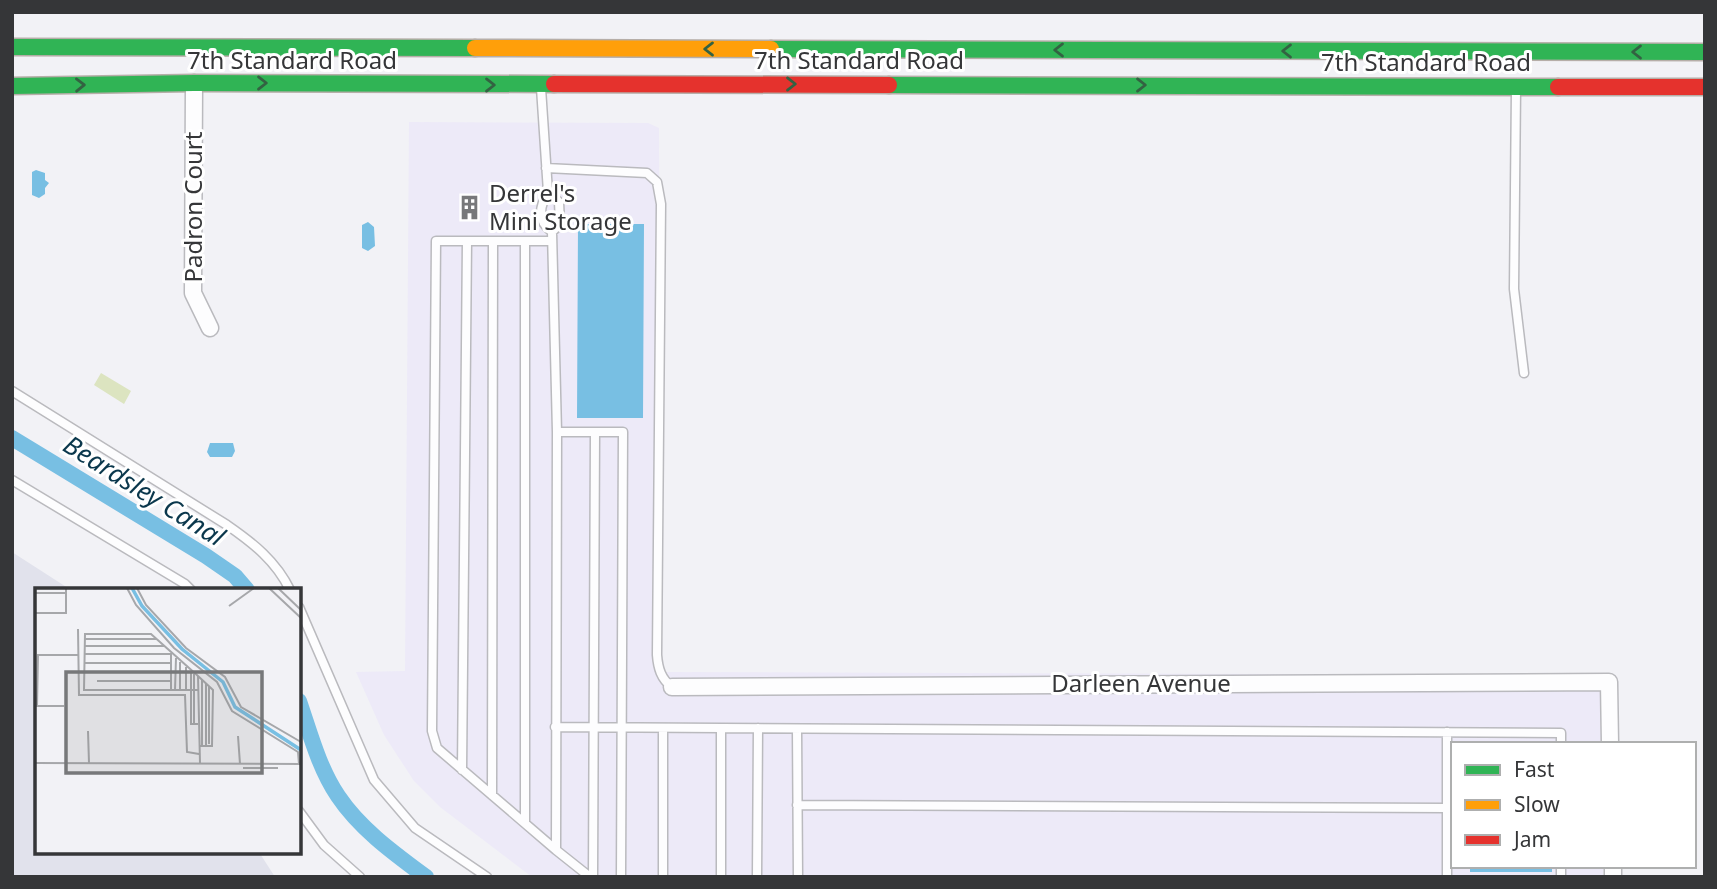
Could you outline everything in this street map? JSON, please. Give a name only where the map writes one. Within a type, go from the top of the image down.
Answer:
[{"type":"main road","name":"7th Standard Road","points":[[12,47],[1705,52]]},
{"type":"main road","name":"7th Standard Road","points":[[12,86],[194,83],[1705,87]]},
{"type":"street","name":"Padron Court","points":[[194,83],[193,293],[210,328]]},
{"type":"street","name":"Darleen Avenue","points":[[672,687],[1609,682],[1610,742]]},
{"type":"lane","points":[[541,85],[548,192],[541,204],[541,218],[552,237]]},
{"type":"lane","points":[[1516,86],[1514,289],[1524,373]]},
{"type":"lane","points":[[546,168],[647,173],[657,182],[661,204],[658,667],[672,687]]},
{"type":"lane","points":[[548,192],[559,202],[560,224],[552,237],[558,432],[556,850]]},
{"type":"lane","points":[[552,237],[525,242],[436,242],[432,730],[437,748],[591,877]]},
{"type":"lane","points":[[462,770],[467,242]]},
{"type":"lane","points":[[492,795],[493,242]]},
{"type":"lane","points":[[525,242],[525,823]]},
{"type":"lane","points":[[12,391],[258,546],[289,588]]},
{"type":"lane","points":[[558,432],[623,432],[621,877]]},
{"type":"lane","points":[[591,877],[595,432]]},
{"type":"lane","points":[[12,480],[188,588]]},
{"type":"lane","points":[[301,612],[374,780],[415,828],[487,877]]},
{"type":"lane","points":[[555,727],[1561,733],[1561,742]]},
{"type":"lane","points":[[663,728],[663,877]]},
{"type":"lane","points":[[721,728],[721,877]]},
{"type":"lane","points":[[757,877],[758,728]]},
{"type":"lane","points":[[797,729],[798,877]]},
{"type":"lane","points":[[1447,732],[1447,877]]},
{"type":"lane","points":[[797,805],[1447,808]]},
{"type":"lane","points":[[301,814],[324,845],[360,877]]},
{"type":"shaded area","name":"Derrel's Mini Storage","points":[[409,122],[648,123],[659,128],[661,672],[1604,675],[1604,742],[1451,742],[1451,868],[1603,868],[1603,877],[532,877],[440,807],[414,781],[384,735],[356,672],[405,671]]},
{"type":"shaded area","points":[[12,552],[68,588],[35,588],[35,854],[260,854],[275,877],[12,877]]},
{"type":"green space","points":[[101,373],[131,391],[124,404],[94,385]]},
{"type":"water","points":[[36,170],[45,173],[45,180],[49,183],[45,194],[39,198],[32,195],[32,172]]},
{"type":"water","points":[[368,222],[374,227],[375,246],[368,251],[362,248],[362,225]]},
{"type":"water","points":[[578,224],[644,224],[643,418],[577,418]]},
{"type":"water","points":[[210,443],[233,443],[235,451],[232,457],[210,457],[207,452]]},
{"type":"water","points":[[1470,868],[1552,868],[1552,872],[1470,872]]},
{"type":"waterway","name":"Beardsley Canal","points":[[12,438],[206,556],[235,576],[245,588]]},
{"type":"waterway","name":"Beardsley Canal","points":[[301,707],[320,762],[338,796],[367,830],[426,877]]},
{"type":"traffic: fast","points":[[12,47],[475,48]]},
{"type":"traffic: fast","points":[[771,49],[1705,52]]},
{"type":"traffic: fast","points":[[12,86],[194,83],[554,84]]},
{"type":"traffic: fast","points":[[889,85],[1558,87]]},
{"type":"traffic: slow","points":[[475,48],[771,49]]},
{"type":"traffic: jam","points":[[554,84],[889,85]]},
{"type":"traffic: jam","points":[[1558,87],[1705,87]]},
{"type":"place","name":"Derrel's Mini Storage","points":[[469,208]]}]
